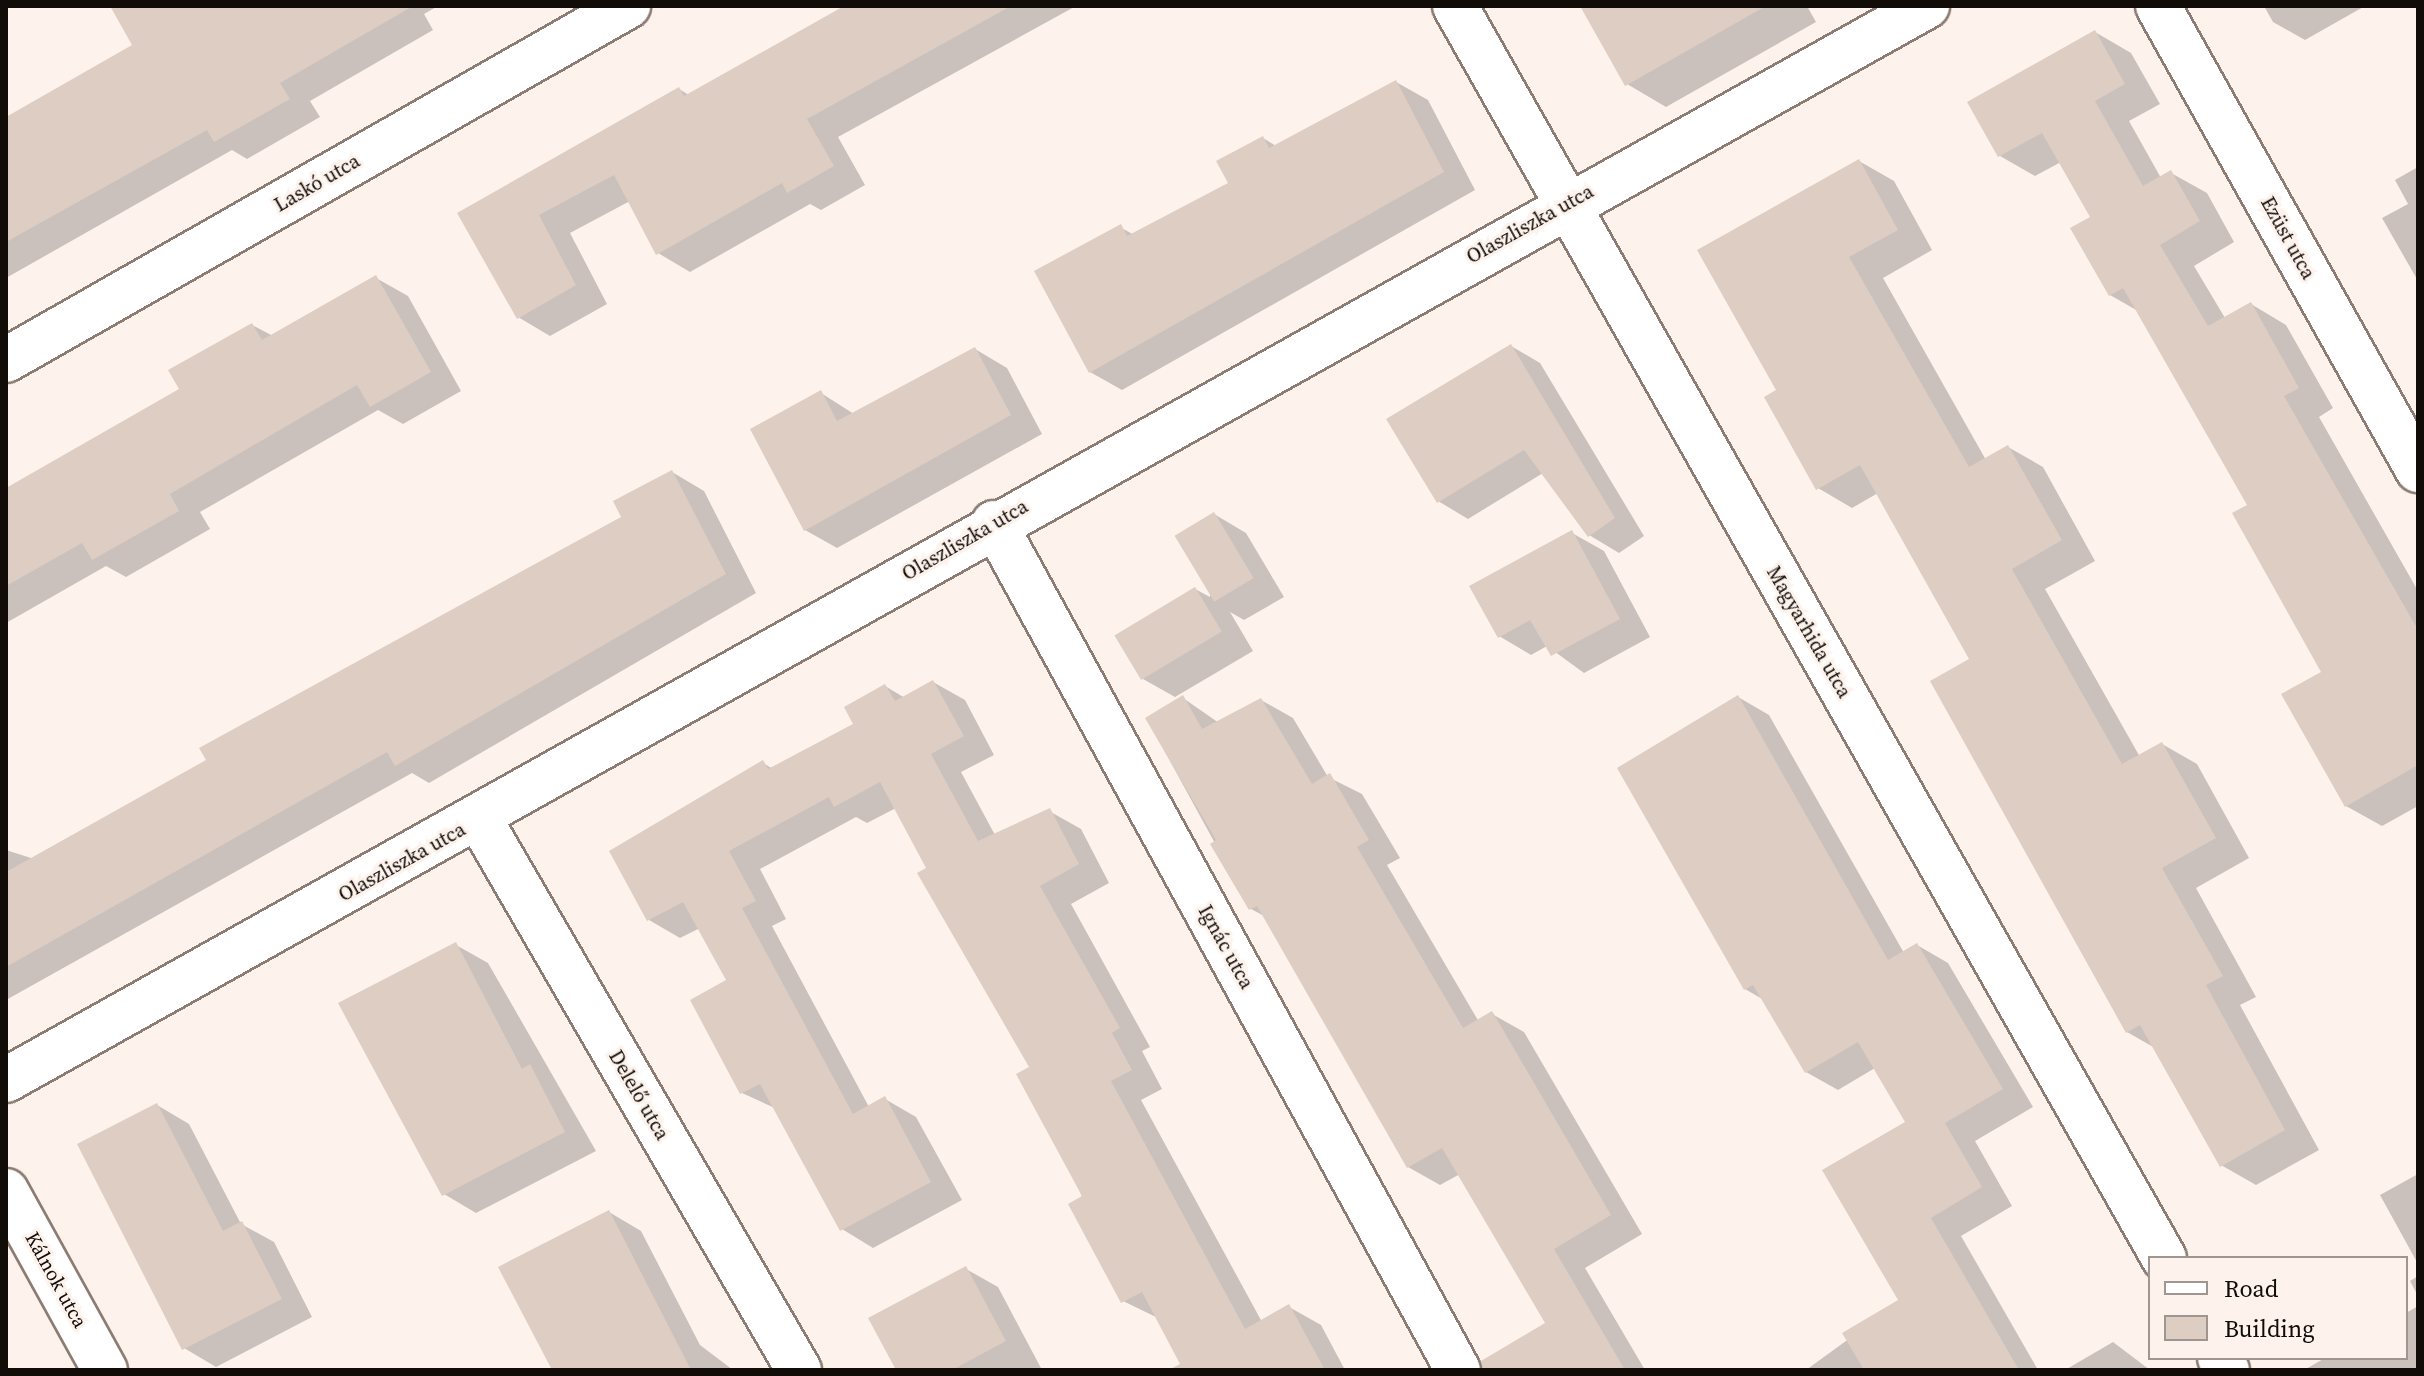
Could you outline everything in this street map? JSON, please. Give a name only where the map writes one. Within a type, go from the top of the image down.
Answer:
[{"type":"street","name":"Laskó utca","points":[[6,360],[628,6]]},
{"type":"street","name":"Magyarhida utca","points":[[1455,6],[2163,1256]]},
{"type":"street","name":"Olaszliszka utca","points":[[6,1080],[480,820],[994,523],[1927,6]]},
{"type":"street","name":"Ezüst utca","points":[[2158,6],[2418,470]]},
{"type":"street","name":"Ignác utca","points":[[994,523],[1458,1370]]},
{"type":"street","name":"Delelő utca","points":[[480,820],[799,1370]]},
{"type":"street","name":"Kálnok utca","points":[[6,1191],[105,1370]]},
{"type":"building","points":[[110,6],[413,6],[280,83],[290,99],[214,142],[207,130],[6,242],[6,117],[132,45]]},
{"type":"building","points":[[844,6],[1011,6],[807,119],[834,166],[787,193],[782,183],[656,255],[614,175],[539,215],[576,285],[517,319],[457,213],[679,87],[684,96]]},
{"type":"building","points":[[1580,6],[1766,6],[1625,86]]},
{"type":"building","points":[[2095,30],[2125,84],[2095,101],[2143,186],[2171,170],[2200,221],[2160,245],[2208,326],[2251,302],[2299,388],[2284,396],[2418,630],[2418,765],[2345,807],[2281,694],[2321,672],[2232,513],[2247,505],[2123,288],[2109,296],[2070,228],[2090,217],[2042,133],[1998,157],[1967,102]]},
{"type":"building","points":[[1396,80],[1444,172],[1089,373],[1034,271],[1121,224],[1127,236],[1228,183],[1216,161],[1263,136],[1269,148]]},
{"type":"building","points":[[1859,159],[1898,230],[1849,257],[1969,467],[2008,445],[2062,540],[2012,569],[2122,764],[2162,742],[2216,838],[2162,868],[2223,976],[2206,985],[2285,1130],[2220,1167],[2140,1025],[2126,1033],[1930,681],[1969,659],[1860,465],[1816,490],[1764,397],[1776,390],[1697,250]]},
{"type":"building","points":[[376,275],[431,372],[370,407],[357,385],[170,494],[179,511],[92,560],[82,543],[6,586],[6,488],[179,389],[168,370],[252,323],[262,340]]},
{"type":"building","points":[[1511,344],[1615,518],[1588,537],[1524,450],[1437,503],[1386,419]]},
{"type":"building","points":[[975,347],[1011,415],[804,531],[750,429],[821,390],[837,421]]},
{"type":"building","points":[[672,470],[726,574],[395,766],[387,752],[6,967],[6,872],[206,760],[199,748],[621,517],[613,501]]},
{"type":"building","points":[[1214,512],[1254,578],[1214,602],[1175,536]]},
{"type":"building","points":[[1572,530],[1620,619],[1551,656],[1530,620],[1498,638],[1469,586]]},
{"type":"building","points":[[1195,587],[1222,632],[1141,680],[1114,635]]},
{"type":"building","points":[[933,680],[964,736],[931,754],[978,841],[1050,808],[1079,864],[1040,886],[1120,1028],[1112,1033],[1132,1070],[1111,1081],[1245,1329],[1289,1304],[1325,1370],[1169,1370],[1180,1364],[1142,1292],[1121,1303],[1068,1204],[1082,1196],[1016,1074],[1029,1067],[917,873],[926,868],[880,782],[834,807],[829,797],[729,851],[756,901],[742,908],[853,1114],[885,1096],[931,1182],[840,1231],[760,1084],[740,1094],[690,1000],[726,980],[683,902],[647,921],[609,851],[763,760],[768,769],[853,724],[844,707],[885,684],[895,701]]},
{"type":"building","points":[[1183,695],[1202,729],[1261,698],[1312,784],[1330,773],[1369,840],[1357,847],[1463,1028],[1492,1011],[1611,1215],[1554,1249],[1625,1370],[1483,1370],[1481,1361],[1545,1323],[1442,1148],[1407,1168],[1257,906],[1249,910],[1210,844],[1216,840],[1145,718]]},
{"type":"building","points":[[1738,695],[1888,960],[1917,943],[2003,1089],[1945,1123],[1982,1187],[1931,1218],[2019,1370],[1864,1370],[1842,1333],[1898,1300],[1822,1170],[1905,1122],[1858,1042],[1805,1073],[1753,985],[1744,990],[1617,768]]},
{"type":"building","points":[[456,942],[522,1069],[530,1064],[565,1132],[442,1196],[338,1003]]},
{"type":"building","points":[[157,1103],[223,1231],[242,1221],[282,1299],[182,1350],[77,1144]]},
{"type":"building","points":[[609,1210],[691,1370],[552,1370],[498,1267]]},
{"type":"building","points":[[966,1266],[1006,1341],[952,1370],[896,1370],[868,1318]]}]
